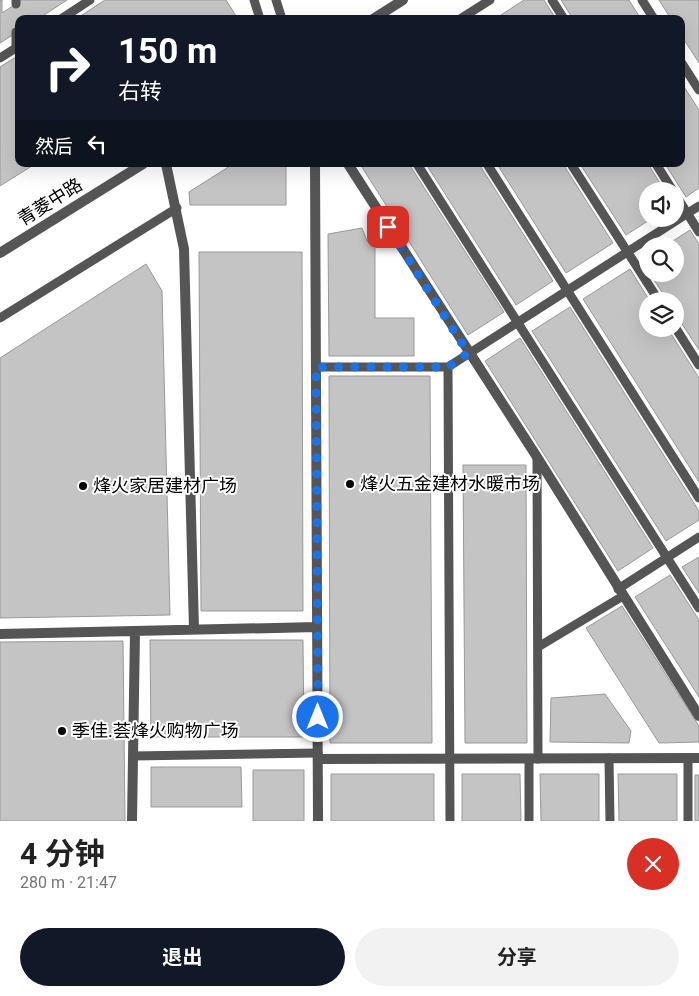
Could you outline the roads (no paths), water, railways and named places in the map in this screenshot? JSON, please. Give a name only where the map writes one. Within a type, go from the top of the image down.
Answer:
[{"type":"street","points":[[379,15],[403,0]]},
{"type":"street","name":"青菱中路","points":[[0,253],[138,167]]},
{"type":"street","points":[[167,167],[177,208],[184,249],[194,630]]},
{"type":"street","points":[[315,167],[318,821]]},
{"type":"street","points":[[350,167],[468,353],[537,457],[699,716]]},
{"type":"street","points":[[0,634],[317,627]]},
{"type":"street","points":[[132,821],[135,631]]},
{"type":"street","points":[[318,756],[450,759],[699,758]]},
{"type":"lane","points":[[67,15],[90,0]]},
{"type":"lane","points":[[254,0],[259,15]]},
{"type":"lane","points":[[276,0],[281,15]]},
{"type":"lane","points":[[466,15],[490,0]]},
{"type":"lane","points":[[552,0],[561,15]]},
{"type":"lane","points":[[642,0],[651,15]]},
{"type":"lane","points":[[474,10],[477,15]]},
{"type":"lane","points":[[0,58],[15,49]]},
{"type":"lane","points":[[685,68],[699,90]]},
{"type":"lane","points":[[419,167],[699,608]]},
{"type":"lane","points":[[489,167],[699,498]]},
{"type":"lane","points":[[573,167],[652,292]]},
{"type":"lane","points":[[658,167],[667,182]]},
{"type":"lane","points":[[316,367],[448,367],[699,206]]},
{"type":"lane","points":[[0,318],[177,208]]},
{"type":"lane","points":[[684,208],[699,232]]},
{"type":"lane","points":[[681,337],[699,365]]},
{"type":"lane","points":[[448,367],[450,821]]},
{"type":"lane","points":[[529,821],[534,759],[538,647],[537,457]]},
{"type":"lane","points":[[538,647],[699,537]]},
{"type":"lane","points":[[133,756],[318,756]]},
{"type":"lane","points":[[609,758],[610,821]]},
{"type":"lane","points":[[688,758],[688,821]]},
{"type":"place","name":"烽火五金建材水暖市场","points":[[350,484]]},
{"type":"place","name":"烽火家居建材广场","points":[[83,486]]},
{"type":"place","name":"季佳.荟烽火购物广场","points":[[62,731]]}]
